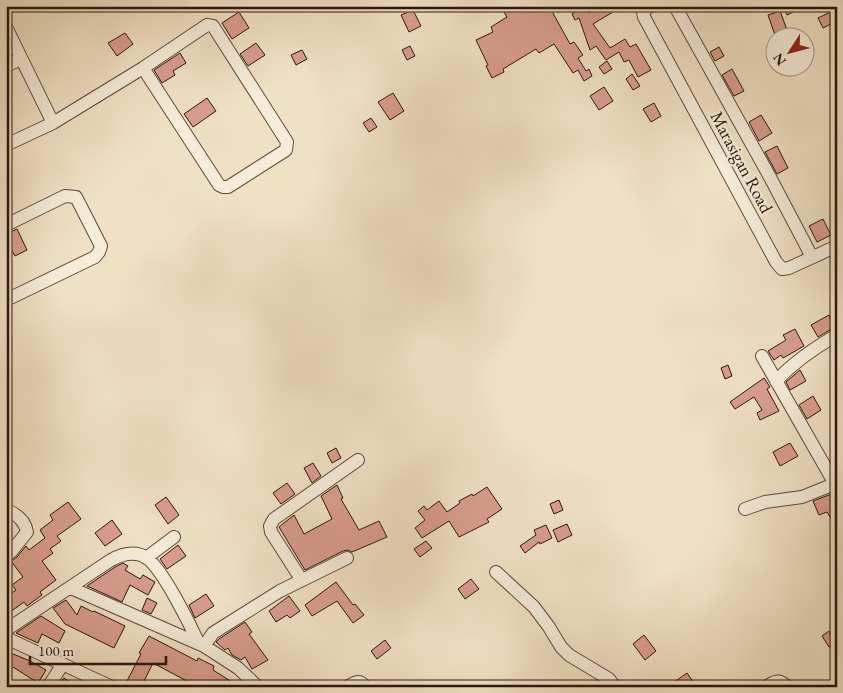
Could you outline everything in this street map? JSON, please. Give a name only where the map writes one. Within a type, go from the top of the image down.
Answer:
[{"type":"street","points":[[675,6],[812,257]]},
{"type":"street","name":"Marasigan Road","points":[[647,12],[776,262],[782,269],[789,268],[837,246]]},
{"type":"street","points":[[6,145],[53,123],[143,68],[207,25],[213,26],[287,142],[286,150],[228,187],[219,185],[143,68]]},
{"type":"street","points":[[6,27],[53,123]]},
{"type":"street","points":[[6,66],[22,59]]},
{"type":"street","points":[[6,225],[65,196],[71,195],[76,197],[101,246],[95,257],[6,300]]},
{"type":"street","points":[[776,381],[811,350],[837,335]]},
{"type":"street","points":[[745,509],[765,502],[802,497],[836,483],[762,356]]},
{"type":"street","points":[[301,579],[270,532],[270,526],[274,519],[358,460]]},
{"type":"street","points":[[6,510],[23,521],[27,532],[11,552],[6,555]]},
{"type":"street","points":[[146,558],[174,537]]},
{"type":"street","points":[[6,630],[120,556],[129,553],[146,558],[155,566],[176,599],[201,645]]},
{"type":"street","points":[[201,645],[213,633],[301,579],[347,558]]},
{"type":"street","points":[[496,572],[534,607],[561,647],[569,655],[609,679],[615,687]]},
{"type":"street","points":[[71,588],[201,645],[238,668],[258,687]]},
{"type":"street","points":[[6,638],[112,687]]},
{"type":"street","points":[[48,687],[63,664]]},
{"type":"street","points":[[769,685],[776,680],[787,687]]},
{"type":"street","points":[[347,687],[356,681],[365,687]]},
{"type":"building","points":[[500,6],[549,6],[570,44],[574,42],[583,55],[578,58],[586,71],[589,69],[592,76],[584,81],[578,70],[573,73],[554,44],[539,53],[536,49],[503,69],[504,72],[492,78],[476,40],[493,32],[491,27],[507,17]]},
{"type":"building","points":[[585,6],[589,13],[599,6],[623,6],[593,24],[610,48],[625,39],[630,47],[636,44],[651,70],[638,77],[629,60],[624,62],[619,52],[606,60],[596,46],[590,50],[579,18],[575,20],[572,14]]},
{"type":"building","points":[[783,6],[806,6],[787,15]]},
{"type":"building","points":[[837,9],[837,21],[823,28],[818,18]]},
{"type":"building","points":[[413,10],[421,26],[409,32],[401,15]]},
{"type":"building","points":[[780,11],[786,28],[773,28],[768,15]]},
{"type":"building","points":[[239,12],[249,28],[232,39],[222,23]]},
{"type":"building","points":[[125,33],[133,44],[117,56],[108,43]]},
{"type":"building","points":[[256,43],[265,55],[248,66],[240,54]]},
{"type":"building","points":[[410,46],[415,56],[407,60],[402,50]]},
{"type":"building","points":[[719,47],[724,56],[715,61],[710,52]]},
{"type":"building","points":[[302,50],[307,59],[296,65],[291,55]]},
{"type":"building","points":[[180,53],[186,63],[173,71],[175,75],[162,83],[154,70]]},
{"type":"building","points":[[607,61],[612,69],[604,74],[599,67]]},
{"type":"building","points":[[732,69],[744,91],[734,96],[722,75]]},
{"type":"building","points":[[632,74],[640,86],[633,90],[626,79]]},
{"type":"building","points":[[604,87],[613,101],[599,110],[590,96]]},
{"type":"building","points":[[393,93],[404,111],[390,120],[378,102]]},
{"type":"building","points":[[207,98],[216,111],[193,127],[184,114]]},
{"type":"building","points":[[654,103],[661,116],[651,122],[643,109]]},
{"type":"building","points":[[761,115],[772,133],[759,141],[749,122]]},
{"type":"building","points":[[371,118],[377,127],[369,132],[363,123]]},
{"type":"building","points":[[777,146],[788,168],[777,174],[765,152]]},
{"type":"building","points":[[823,219],[831,235],[817,242],[809,226]]},
{"type":"building","points":[[17,229],[27,250],[15,256],[6,240],[6,234]]},
{"type":"building","points":[[829,315],[835,327],[818,337],[811,325]]},
{"type":"building","points":[[795,329],[804,346],[783,358],[781,355],[774,360],[768,351],[786,340],[783,335]]},
{"type":"building","points":[[728,365],[732,376],[725,379],[721,368]]},
{"type":"building","points":[[800,370],[806,381],[790,390],[786,382]]},
{"type":"building","points":[[764,378],[770,387],[767,389],[779,411],[760,420],[757,413],[762,410],[754,397],[735,409],[730,402]]},
{"type":"building","points":[[813,396],[821,410],[807,419],[799,405]]},
{"type":"building","points":[[790,443],[798,456],[780,466],[773,452]]},
{"type":"building","points":[[336,448],[341,458],[332,463],[327,453]]},
{"type":"building","points":[[313,463],[321,476],[312,483],[304,468]]},
{"type":"building","points":[[287,483],[295,494],[281,504],[273,493]]},
{"type":"building","points":[[337,485],[343,498],[341,499],[359,530],[379,521],[387,537],[352,552],[348,550],[343,551],[305,570],[279,527],[294,515],[304,534],[332,519],[321,496]]},
{"type":"building","points":[[487,487],[502,509],[487,519],[489,522],[459,537],[449,521],[422,538],[415,528],[425,520],[418,511],[424,506],[427,510],[439,501],[447,512],[460,503],[459,501],[472,494],[473,496]]},
{"type":"building","points":[[837,492],[837,528],[827,512],[819,515],[813,501]]},
{"type":"building","points":[[166,497],[179,515],[168,524],[155,505]]},
{"type":"building","points":[[559,500],[563,510],[554,514],[550,504]]},
{"type":"building","points":[[68,502],[81,519],[57,536],[61,541],[50,549],[53,553],[42,561],[56,580],[40,592],[42,595],[27,606],[24,602],[10,612],[6,606],[6,597],[16,590],[12,585],[23,577],[11,561],[26,546],[29,550],[45,538],[40,530],[53,520],[50,515]]},
{"type":"building","points":[[112,520],[122,534],[105,546],[95,533]]},
{"type":"building","points":[[567,524],[572,535],[558,542],[553,530]]},
{"type":"building","points":[[546,525],[552,538],[540,544],[539,542],[525,553],[520,546],[536,535],[534,530]]},
{"type":"building","points":[[426,541],[432,548],[420,557],[414,549]]},
{"type":"building","points":[[178,545],[186,556],[167,569],[160,559]]},
{"type":"building","points":[[123,563],[128,566],[125,570],[140,579],[143,575],[155,582],[148,595],[130,585],[122,602],[87,586],[115,567]]},
{"type":"building","points":[[471,579],[479,589],[465,599],[458,589]]},
{"type":"building","points":[[336,582],[353,605],[355,604],[364,615],[353,623],[337,601],[312,616],[305,605]]},
{"type":"building","points":[[206,594],[214,606],[195,618],[189,605]]},
{"type":"building","points":[[289,596],[300,611],[290,618],[287,615],[276,622],[269,611]]},
{"type":"building","points":[[147,598],[157,603],[151,614],[142,610]]},
{"type":"building","points":[[66,600],[77,615],[81,606],[125,626],[114,648],[65,624],[53,608]]},
{"type":"building","points":[[41,616],[65,631],[59,643],[42,634],[38,643],[16,633]]},
{"type":"building","points":[[245,622],[252,632],[249,634],[268,660],[252,669],[245,657],[241,660],[232,655],[228,648],[225,650],[216,642]]},
{"type":"building","points":[[829,631],[836,643],[829,647],[822,636]]},
{"type":"building","points":[[644,635],[656,651],[645,660],[633,644]]},
{"type":"building","points":[[149,636],[197,661],[198,658],[214,666],[213,670],[240,687],[198,687],[153,663],[141,687],[127,681],[141,654],[139,653]]},
{"type":"building","points":[[385,640],[391,648],[377,659],[371,651]]},
{"type":"building","points":[[6,651],[46,670],[38,683],[13,667],[12,669],[6,667]]},
{"type":"building","points":[[687,673],[694,683],[688,687],[667,687]]},
{"type":"building","points":[[64,678],[78,687],[58,687]]}]
